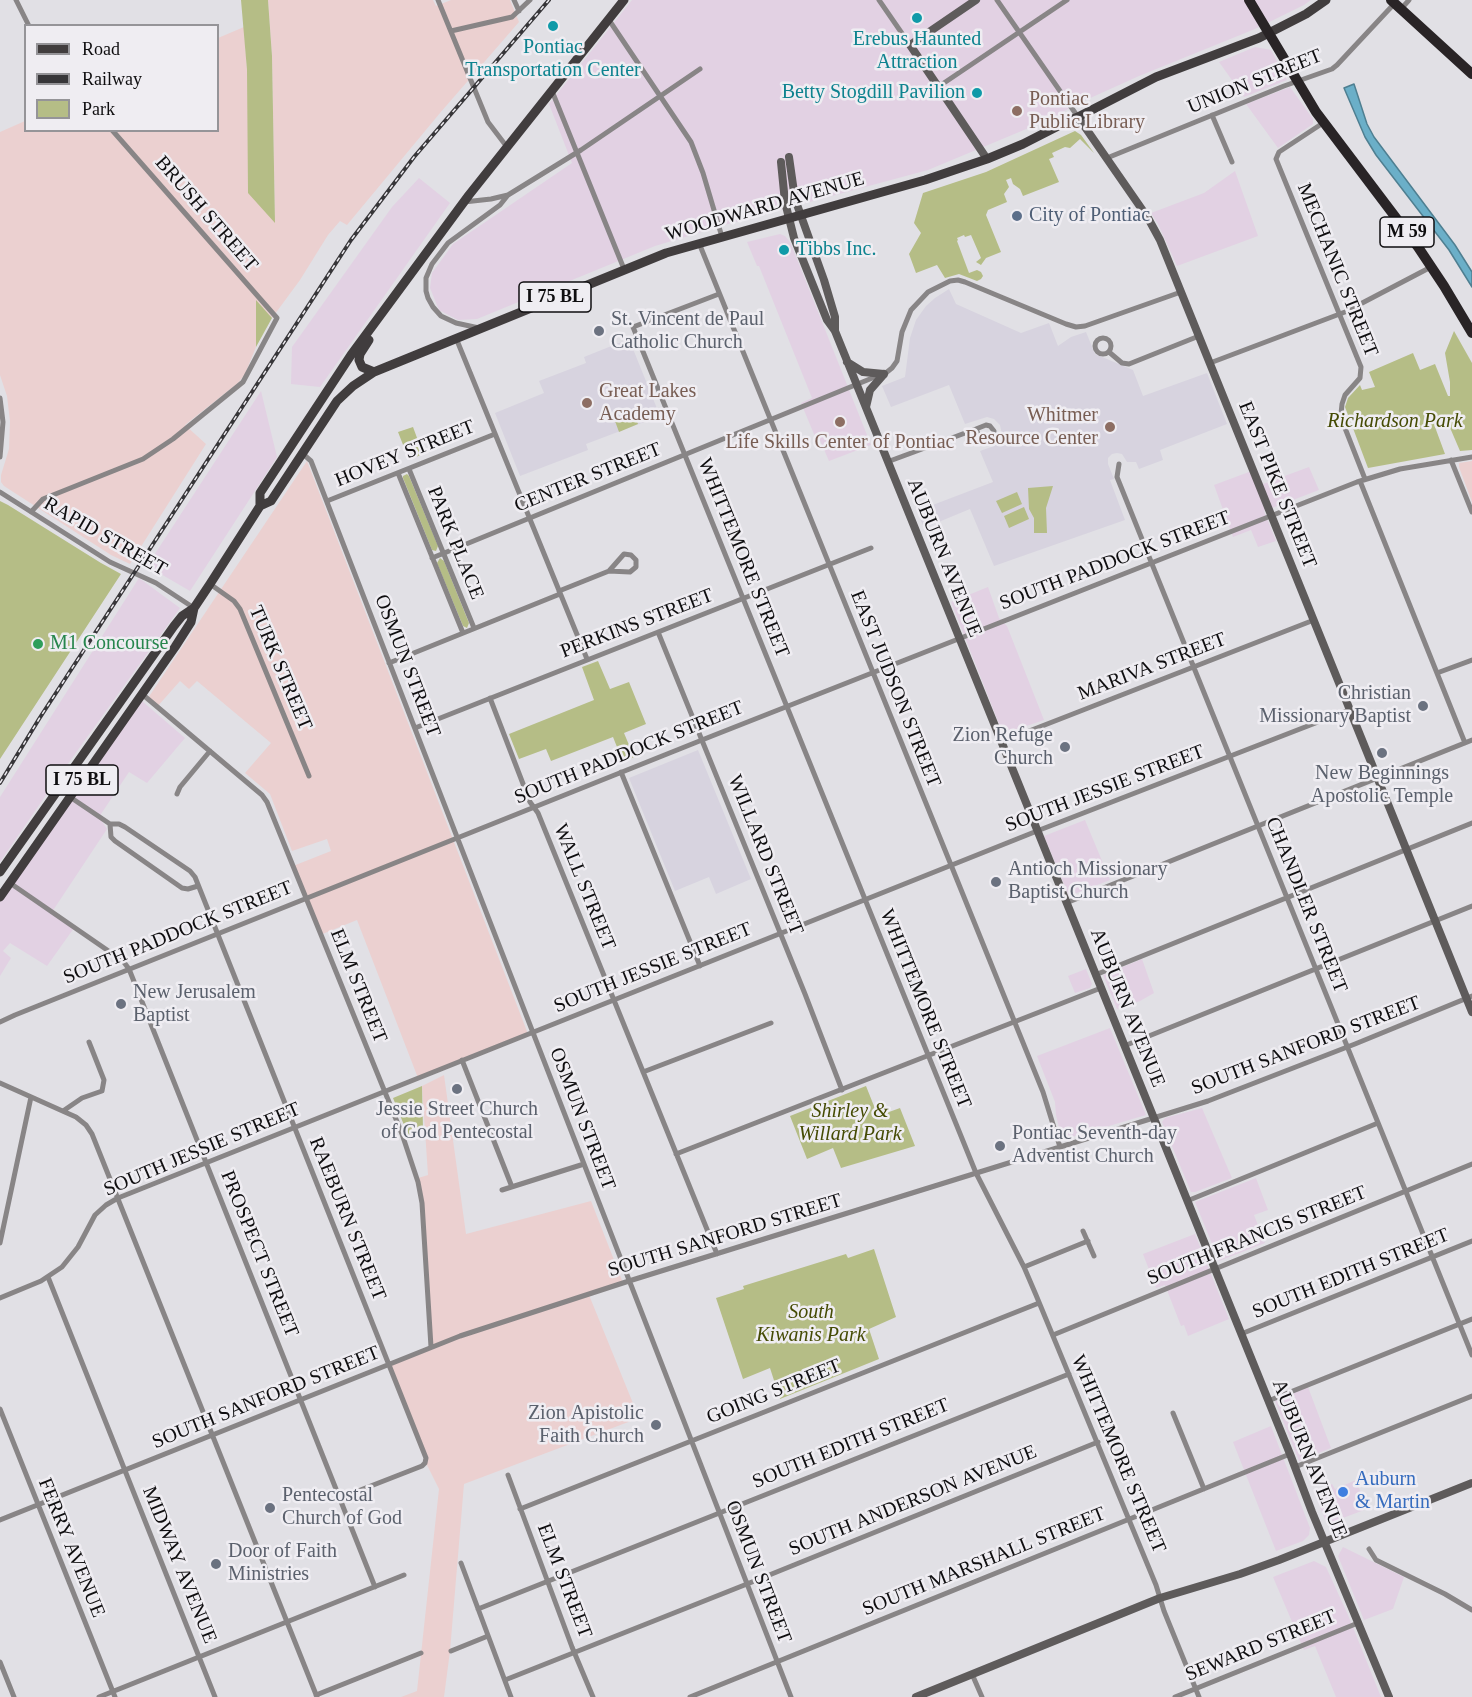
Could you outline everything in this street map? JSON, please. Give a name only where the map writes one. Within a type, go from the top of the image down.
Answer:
[{"type":"highway","name":"M 59","points":[[1249,0],[1323,123],[1432,267],[1472,333]]},
{"type":"highway","points":[[1395,4],[1472,74]]},
{"type":"main road","name":"WOODWARD AVENUE","points":[[0,897],[191,622],[194,608],[260,506],[260,493],[340,371],[464,202],[624,0]]},
{"type":"main road","points":[[976,0],[910,45],[987,159]]},
{"type":"main road","name":"WOODWARD AVENUE","points":[[260,506],[271,501],[337,401],[353,386],[374,372],[666,253],[925,180],[987,159],[1023,144],[1156,77],[1269,33],[1306,14],[1326,0]]},
{"type":"main road","name":"EAST PIKE STREET","points":[[1078,117],[1156,231],[1435,921],[1469,997],[1472,1012]]},
{"type":"main road","name":"AUBURN AVENUE","points":[[789,157],[795,199],[835,317],[835,331]]},
{"type":"main road","name":"AUBURN AVENUE","points":[[781,162],[784,195],[795,240],[827,320],[835,331],[1324,1542],[1389,1697]]},
{"type":"main road","points":[[795,240],[805,241],[819,265]]},
{"type":"main road","points":[[374,372],[362,366],[359,360],[360,354],[389,304]]},
{"type":"main road","points":[[847,362],[861,371],[884,374]]},
{"type":"main road","points":[[866,409],[870,390],[884,374]]},
{"type":"main road","name":"WOODWARD AVENUE","points":[[0,873],[174,626],[182,616],[194,608]]},
{"type":"main road","points":[[70,797],[69,789],[94,755],[92,750],[87,749]]},
{"type":"main road","points":[[10,883],[5,884],[2,880],[41,825],[42,812]]},
{"type":"main road","points":[[916,1697],[1160,1598],[1240,1574],[1472,1482]]},
{"type":"street","points":[[16,0],[28,24]]},
{"type":"street","points":[[438,0],[488,122],[507,147]]},
{"type":"street","points":[[514,0],[519,10]]},
{"type":"street","points":[[451,31],[508,18],[530,0]]},
{"type":"street","points":[[879,0],[910,45]]},
{"type":"street","name":"EAST PIKE STREET","points":[[997,0],[1078,117]]},
{"type":"street","points":[[938,87],[1067,0]]},
{"type":"street","name":"UNION STREET","points":[[1107,158],[1336,67],[1395,4],[1409,0]]},
{"type":"street","points":[[609,20],[684,130],[698,156],[722,237]]},
{"type":"street","points":[[464,202],[491,200],[508,195],[577,153],[700,69]]},
{"type":"street","points":[[552,91],[624,269]]},
{"type":"street","points":[[1212,115],[1232,162]]},
{"type":"street","name":"MECHANIC STREET","points":[[1323,123],[1279,152],[1276,159],[1360,363],[1359,381],[1343,399],[1342,419],[1363,480],[1465,743]]},
{"type":"street","name":"BRUSH STREET","points":[[31,512],[38,503],[46,498],[136,462],[157,451],[243,382],[277,318],[114,132]]},
{"type":"street","points":[[479,328],[456,324],[441,316],[428,298],[426,278],[432,264],[448,243],[500,205],[508,195]]},
{"type":"street","name":"EAST JUDSON STREET","points":[[699,243],[1044,1095],[1060,1147]]},
{"type":"street","points":[[1210,363],[1340,314],[1432,267]]},
{"type":"street","points":[[884,374],[896,363],[902,332],[911,310],[928,292],[951,280],[965,282],[1076,327],[1085,326],[1181,292]]},
{"type":"street","name":"WHITTEMORE STREET","points":[[719,294],[633,327],[976,1173],[1024,1267],[1053,1335],[1199,1697]]},
{"type":"street","points":[[1109,352],[1120,362],[1129,364],[1199,336]]},
{"type":"street","points":[[456,338],[587,659]]},
{"type":"street","name":"CENTER STREET","points":[[432,558],[884,374]]},
{"type":"street","points":[[0,398],[3,422],[0,457]]},
{"type":"street","points":[[887,462],[976,429]]},
{"type":"street","name":"HOVEY STREET","points":[[327,501],[495,434]]},
{"type":"street","name":"OSMUN STREET","points":[[303,454],[311,461],[327,501],[791,1697]]},
{"type":"street","name":"SOUTH PADDOCK STREET","points":[[0,1022],[786,706],[1363,480],[1400,469],[1472,457]]},
{"type":"street","points":[[1451,460],[1472,512]]},
{"type":"street","name":"CHANDLER STREET","points":[[1119,464],[1117,477],[1472,1355]]},
{"type":"street","name":"PARK PLACE","points":[[409,469],[474,628]]},
{"type":"street","name":"PARK PLACE","points":[[398,473],[463,633]]},
{"type":"street","name":"RAPID STREET","points":[[0,492],[111,562],[156,583],[194,608]]},
{"type":"street","name":"PERKINS STREET","points":[[415,728],[871,548]]},
{"type":"street","points":[[389,663],[609,571],[624,554],[632,555],[636,560],[636,567],[630,572],[609,571]]},
{"type":"street","name":"TURK STREET","points":[[210,584],[234,601],[240,609],[309,776]]},
{"type":"street","name":"MARIVA STREET","points":[[1000,742],[1314,620]]},
{"type":"street","name":"WILLARD STREET","points":[[658,632],[781,933],[842,1090]]},
{"type":"street","points":[[1437,673],[1472,660]]},
{"type":"street","name":"ELM STREET","points":[[142,694],[266,799],[404,1140],[422,1199],[431,1347]]},
{"type":"street","name":"WALL STREET","points":[[490,698],[530,802],[538,813],[717,1254]]},
{"type":"street","name":"SOUTH JESSIE STREET","points":[[0,1298],[48,1277],[62,1267],[73,1254],[95,1215],[118,1198],[1037,831],[1350,710]]},
{"type":"street","points":[[1066,903],[1472,740]]},
{"type":"street","points":[[177,794],[180,787],[210,751]]},
{"type":"street","points":[[621,772],[699,966]]},
{"type":"street","name":"RAEBURN STREET","points":[[70,797],[110,824],[123,826],[195,877],[426,1458],[422,1466],[340,1498]]},
{"type":"street","points":[[1095,975],[1472,823]]},
{"type":"street","name":"RAEBURN STREET","points":[[110,824],[111,837],[114,841],[182,888],[198,886]]},
{"type":"street","name":"PROSPECT STREET","points":[[10,883],[123,961],[129,969],[375,1587]]},
{"type":"street","points":[[1124,1046],[1472,906]]},
{"type":"street","points":[[676,1154],[1101,988]]},
{"type":"street","name":"SOUTH SANFORD STREET","points":[[0,1520],[460,1336],[1225,1095],[1469,997]]},
{"type":"street","points":[[643,1072],[771,1023]]},
{"type":"street","points":[[63,1111],[82,1098],[102,1091],[104,1080],[89,1042]]},
{"type":"street","points":[[462,1060],[512,1187]]},
{"type":"street","points":[[0,1083],[80,1119],[90,1131],[316,1696],[422,1653]]},
{"type":"street","points":[[0,1243],[31,1097]]},
{"type":"street","points":[[1187,1201],[1378,1124]]},
{"type":"street","points":[[502,1190],[584,1164]]},
{"type":"street","name":"SOUTH FRANCIS STREET","points":[[1053,1335],[1472,1164]]},
{"type":"street","points":[[1083,1231],[1094,1256]]},
{"type":"street","points":[[1024,1267],[1088,1241]]},
{"type":"street","name":"SOUTH EDITH STREET","points":[[1241,1334],[1472,1241]]},
{"type":"street","name":"MIDWAY AVENUE","points":[[48,1277],[215,1697]]},
{"type":"street","name":"GOING STREET","points":[[520,1509],[1039,1303]]},
{"type":"street","points":[[1268,1401],[1472,1319]]},
{"type":"street","name":"SOUTH EDITH STREET","points":[[478,1609],[1069,1374]]},
{"type":"street","points":[[1295,1467],[1472,1396]]},
{"type":"street","name":"FERRY AVENUE","points":[[0,1409],[114,1694]]},
{"type":"street","points":[[1173,1413],[1204,1489]]},
{"type":"street","name":"SOUTH ANDERSON AVENUE","points":[[505,1680],[1098,1442]]},
{"type":"street","name":"SOUTH MARSHALL STREET","points":[[690,1697],[1290,1454]]},
{"type":"street","name":"ELM STREET","points":[[508,1475],[593,1697]]},
{"type":"street","points":[[1369,1550],[1376,1560],[1472,1610]]},
{"type":"street","points":[[461,1563],[511,1697]]},
{"type":"street","points":[[99,1697],[114,1694],[199,1657],[404,1575]]},
{"type":"street","name":"SEWARD STREET","points":[[1175,1697],[1358,1623]]},
{"type":"street","points":[[451,1650],[488,1636]]},
{"type":"street","points":[[0,1662],[14,1697]]},
{"type":"street","points":[[972,1674],[981,1697]]},
{"type":"shaded area","points":[[268,0],[433,0],[436,6],[451,0],[510,0],[519,22],[347,225],[340,221],[328,235],[300,280],[272,318],[256,301],[256,347],[245,374],[238,383],[185,425],[206,444],[130,564],[111,555],[1,482],[9,449],[10,421],[7,396],[0,375],[0,132],[24,121],[24,132],[219,132],[219,38],[244,27],[247,70],[275,222],[272,56]]},
{"type":"shaded area","points":[[632,0],[1311,0],[1255,29],[1139,76],[1048,120],[928,170],[655,246],[477,319],[458,320],[439,310],[430,288],[432,273],[453,244],[572,163],[549,104]]},
{"type":"shaded area","points":[[1255,47],[1271,50],[1287,80],[1244,97],[1219,62]]},
{"type":"shaded area","points":[[1290,87],[1313,119],[1313,124],[1278,148],[1246,104]]},
{"type":"shaded area","points":[[1235,171],[1258,236],[1177,266],[1151,213],[1204,193]]},
{"type":"shaded area","points":[[419,178],[450,203],[320,387],[291,384],[292,347],[392,207]]},
{"type":"shaded area","points":[[780,234],[790,242],[871,445],[829,461],[819,438],[816,439],[801,403],[812,398],[759,266],[747,242]]},
{"type":"shaded area","name":"Whitmer Resource Center","points":[[949,289],[956,304],[1021,333],[1049,323],[1058,346],[1071,337],[1086,332],[1095,354],[1133,370],[1143,396],[1207,373],[1227,424],[1160,450],[1163,460],[1139,469],[1136,462],[1127,462],[1122,454],[1112,454],[1108,458],[1108,464],[1114,479],[1110,480],[1125,520],[994,566],[970,509],[924,528],[917,511],[993,482],[980,451],[994,446],[999,441],[1002,434],[1000,425],[994,419],[987,417],[965,424],[949,385],[891,407],[882,386],[905,377],[910,338],[916,320],[926,306]]},
{"type":"shaded area","name":"Great Lakes Academy","points":[[629,339],[660,416],[586,444],[588,450],[520,476],[495,413],[544,393],[539,381],[586,363],[584,357]]},
{"type":"shaded area","points":[[261,391],[277,457],[190,591],[147,566]]},
{"type":"shaded area","points":[[307,461],[528,1034],[418,1078],[357,920],[320,935],[293,866],[331,851],[327,839],[292,851],[270,794],[245,773],[271,743],[197,681],[189,689],[180,681],[157,707],[148,698]]},
{"type":"shaded area","points":[[1472,461],[1472,502],[1459,463]]},
{"type":"shaded area","points":[[1309,467],[1319,490],[1264,511],[1276,541],[1258,547],[1251,530],[1233,537],[1214,485],[1257,469],[1263,484]]},
{"type":"shaded area","points":[[139,578],[180,608],[0,862],[0,797]]},
{"type":"shaded area","points":[[988,587],[999,618],[1007,626],[1044,720],[1003,734],[951,602]]},
{"type":"shaded area","points":[[142,701],[185,738],[147,783],[129,772],[99,817],[107,829],[52,912],[74,928],[47,966],[10,943],[3,951],[11,958],[0,976],[0,902]]},
{"type":"shaded area","points":[[698,750],[751,879],[716,894],[709,877],[675,891],[629,778]]},
{"type":"shaded area","points":[[1085,820],[1110,880],[1069,896],[1044,836]]},
{"type":"shaded area","points":[[1142,959],[1154,993],[1117,1009],[1103,975]]},
{"type":"shaded area","points":[[1086,969],[1092,984],[1090,988],[1075,993],[1068,976]]},
{"type":"shaded area","points":[[1110,1028],[1146,1115],[1062,1140],[1055,1102],[1037,1056]]},
{"type":"shaded area","points":[[444,1075],[466,1234],[591,1201],[623,1283],[589,1295],[639,1418],[464,1484],[444,1697],[401,1697],[417,1691],[439,1489],[424,1459],[388,1365],[431,1348],[422,1204],[415,1179],[428,1175],[422,1086]]},
{"type":"shaded area","points":[[1202,1108],[1232,1178],[1191,1192],[1162,1122],[1165,1118]]},
{"type":"shaded area","points":[[1256,1178],[1268,1210],[1254,1215],[1265,1243],[1219,1261],[1195,1202]]},
{"type":"shaded area","points":[[1195,1234],[1229,1319],[1188,1336],[1184,1325],[1181,1326],[1165,1285],[1156,1288],[1143,1254]]},
{"type":"shaded area","points":[[1308,1387],[1331,1448],[1299,1461],[1275,1401]]},
{"type":"shaded area","points":[[1271,1426],[1310,1528],[1309,1535],[1303,1541],[1276,1551],[1233,1442]]},
{"type":"shaded area","points":[[1356,1480],[1367,1509],[1327,1524],[1314,1492],[1332,1484],[1335,1489]]},
{"type":"shaded area","points":[[1343,1547],[1404,1577],[1393,1609],[1364,1620],[1338,1556]]},
{"type":"shaded area","points":[[1314,1561],[1326,1567],[1381,1697],[1336,1697],[1315,1646],[1304,1650],[1273,1577]]},
{"type":"green space","points":[[241,0],[268,0],[272,56],[275,223],[248,193],[247,70]]},
{"type":"green space","points":[[1075,131],[1081,135],[1094,153],[1080,139],[1070,148],[1065,147],[1052,153],[1054,157],[1049,159],[1059,182],[1023,196],[1011,178],[1006,180],[1009,187],[1004,194],[1007,202],[988,210],[986,215],[1001,252],[986,258],[981,265],[976,262],[981,258],[971,235],[957,238],[969,273],[977,270],[981,272],[983,276],[981,279],[977,281],[959,274],[945,278],[937,265],[916,273],[909,254],[921,233],[914,223],[923,193],[986,172]]},
{"type":"green space","points":[[256,300],[272,318],[256,347]]},
{"type":"green space","name":"Richardson Park","points":[[1454,331],[1472,363],[1472,450],[1460,451],[1448,423],[1435,427],[1445,454],[1368,468],[1345,407],[1348,398],[1360,385],[1362,390],[1375,387],[1369,372],[1413,353],[1420,370],[1435,364],[1448,396],[1450,396],[1445,353]]},
{"type":"green space","points":[[634,414],[638,424],[619,432],[615,421]]},
{"type":"green space","points":[[413,427],[423,454],[409,460],[398,432]]},
{"type":"green space","points":[[407,474],[438,546],[436,551],[432,550],[403,478]]},
{"type":"green space","points":[[1053,486],[1046,508],[1047,533],[1034,533],[1034,518],[1029,509],[1028,488]]},
{"type":"green space","points":[[1017,492],[1022,504],[1002,513],[996,501]]},
{"type":"green space","name":"M1 Concourse","points":[[0,501],[121,574],[0,759]]},
{"type":"green space","points":[[1024,507],[1029,519],[1009,528],[1004,516]]},
{"type":"green space","points":[[440,558],[444,561],[469,623],[467,628],[463,626],[437,563]]},
{"type":"green space","points":[[598,661],[610,689],[629,682],[646,724],[624,733],[634,757],[623,762],[613,737],[551,761],[546,749],[519,759],[509,734],[594,700],[582,667]]},
{"type":"green space","points":[[422,1086],[423,1129],[408,1135],[393,1098]]},
{"type":"green space","name":"Shirley & Willard Park","points":[[866,1086],[878,1116],[900,1108],[915,1146],[841,1168],[833,1148],[807,1159],[790,1116]]},
{"type":"green space","name":"South Kiwanis Park","points":[[874,1249],[896,1317],[869,1329],[879,1359],[780,1399],[770,1368],[743,1379],[716,1298],[744,1289],[743,1286],[846,1254],[848,1258]]},
{"type":"water","points":[[1354,84],[1367,124],[1374,137],[1455,245],[1472,272],[1472,287],[1449,250],[1376,155],[1365,137],[1344,88]]},
{"type":"railway","points":[[0,783],[39,719],[351,240],[414,157],[549,0]]},
{"type":"place","name":"Erebus Haunted Attraction","points":[[917,18]]},
{"type":"place","name":"Pontiac Transportation Center","points":[[553,26]]},
{"type":"place","name":"Betty Stogdill Pavilion","points":[[977,93]]},
{"type":"place","name":"Pontiac Public Library","points":[[1017,111]]},
{"type":"place","name":"City of Pontiac","points":[[1017,216]]},
{"type":"place","name":"Tibbs Inc.","points":[[784,250]]},
{"type":"place","name":"St. Vincent de Paul Catholic Church","points":[[599,331]]},
{"type":"place","name":"Great Lakes Academy","points":[[587,403]]},
{"type":"place","name":"Life Skills Center of Pontiac","points":[[840,422]]},
{"type":"place","name":"Whitmer Resource Center","points":[[1110,427]]},
{"type":"place","name":"M1 Concourse","points":[[38,644]]},
{"type":"place","name":"Christian Missionary Baptist","points":[[1423,706]]},
{"type":"place","name":"Zion Refuge Church","points":[[1065,747]]},
{"type":"place","name":"New Beginnings Apostolic Temple","points":[[1382,753]]},
{"type":"place","name":"Antioch Missionary Baptist Church","points":[[996,882]]},
{"type":"place","name":"New Jerusalem Baptist","points":[[121,1004]]},
{"type":"place","name":"Jessie Street Church of God Pentecostal","points":[[457,1089]]},
{"type":"place","name":"Pontiac Seventh-day Adventist Church","points":[[1000,1146]]},
{"type":"place","name":"Zion Apistolic Faith Church","points":[[656,1425]]},
{"type":"place","name":"Auburn & Martin","points":[[1343,1492]]},
{"type":"place","name":"Pentecostal Church of God","points":[[270,1508]]},
{"type":"place","name":"Door of Faith Ministries","points":[[216,1564]]}]
